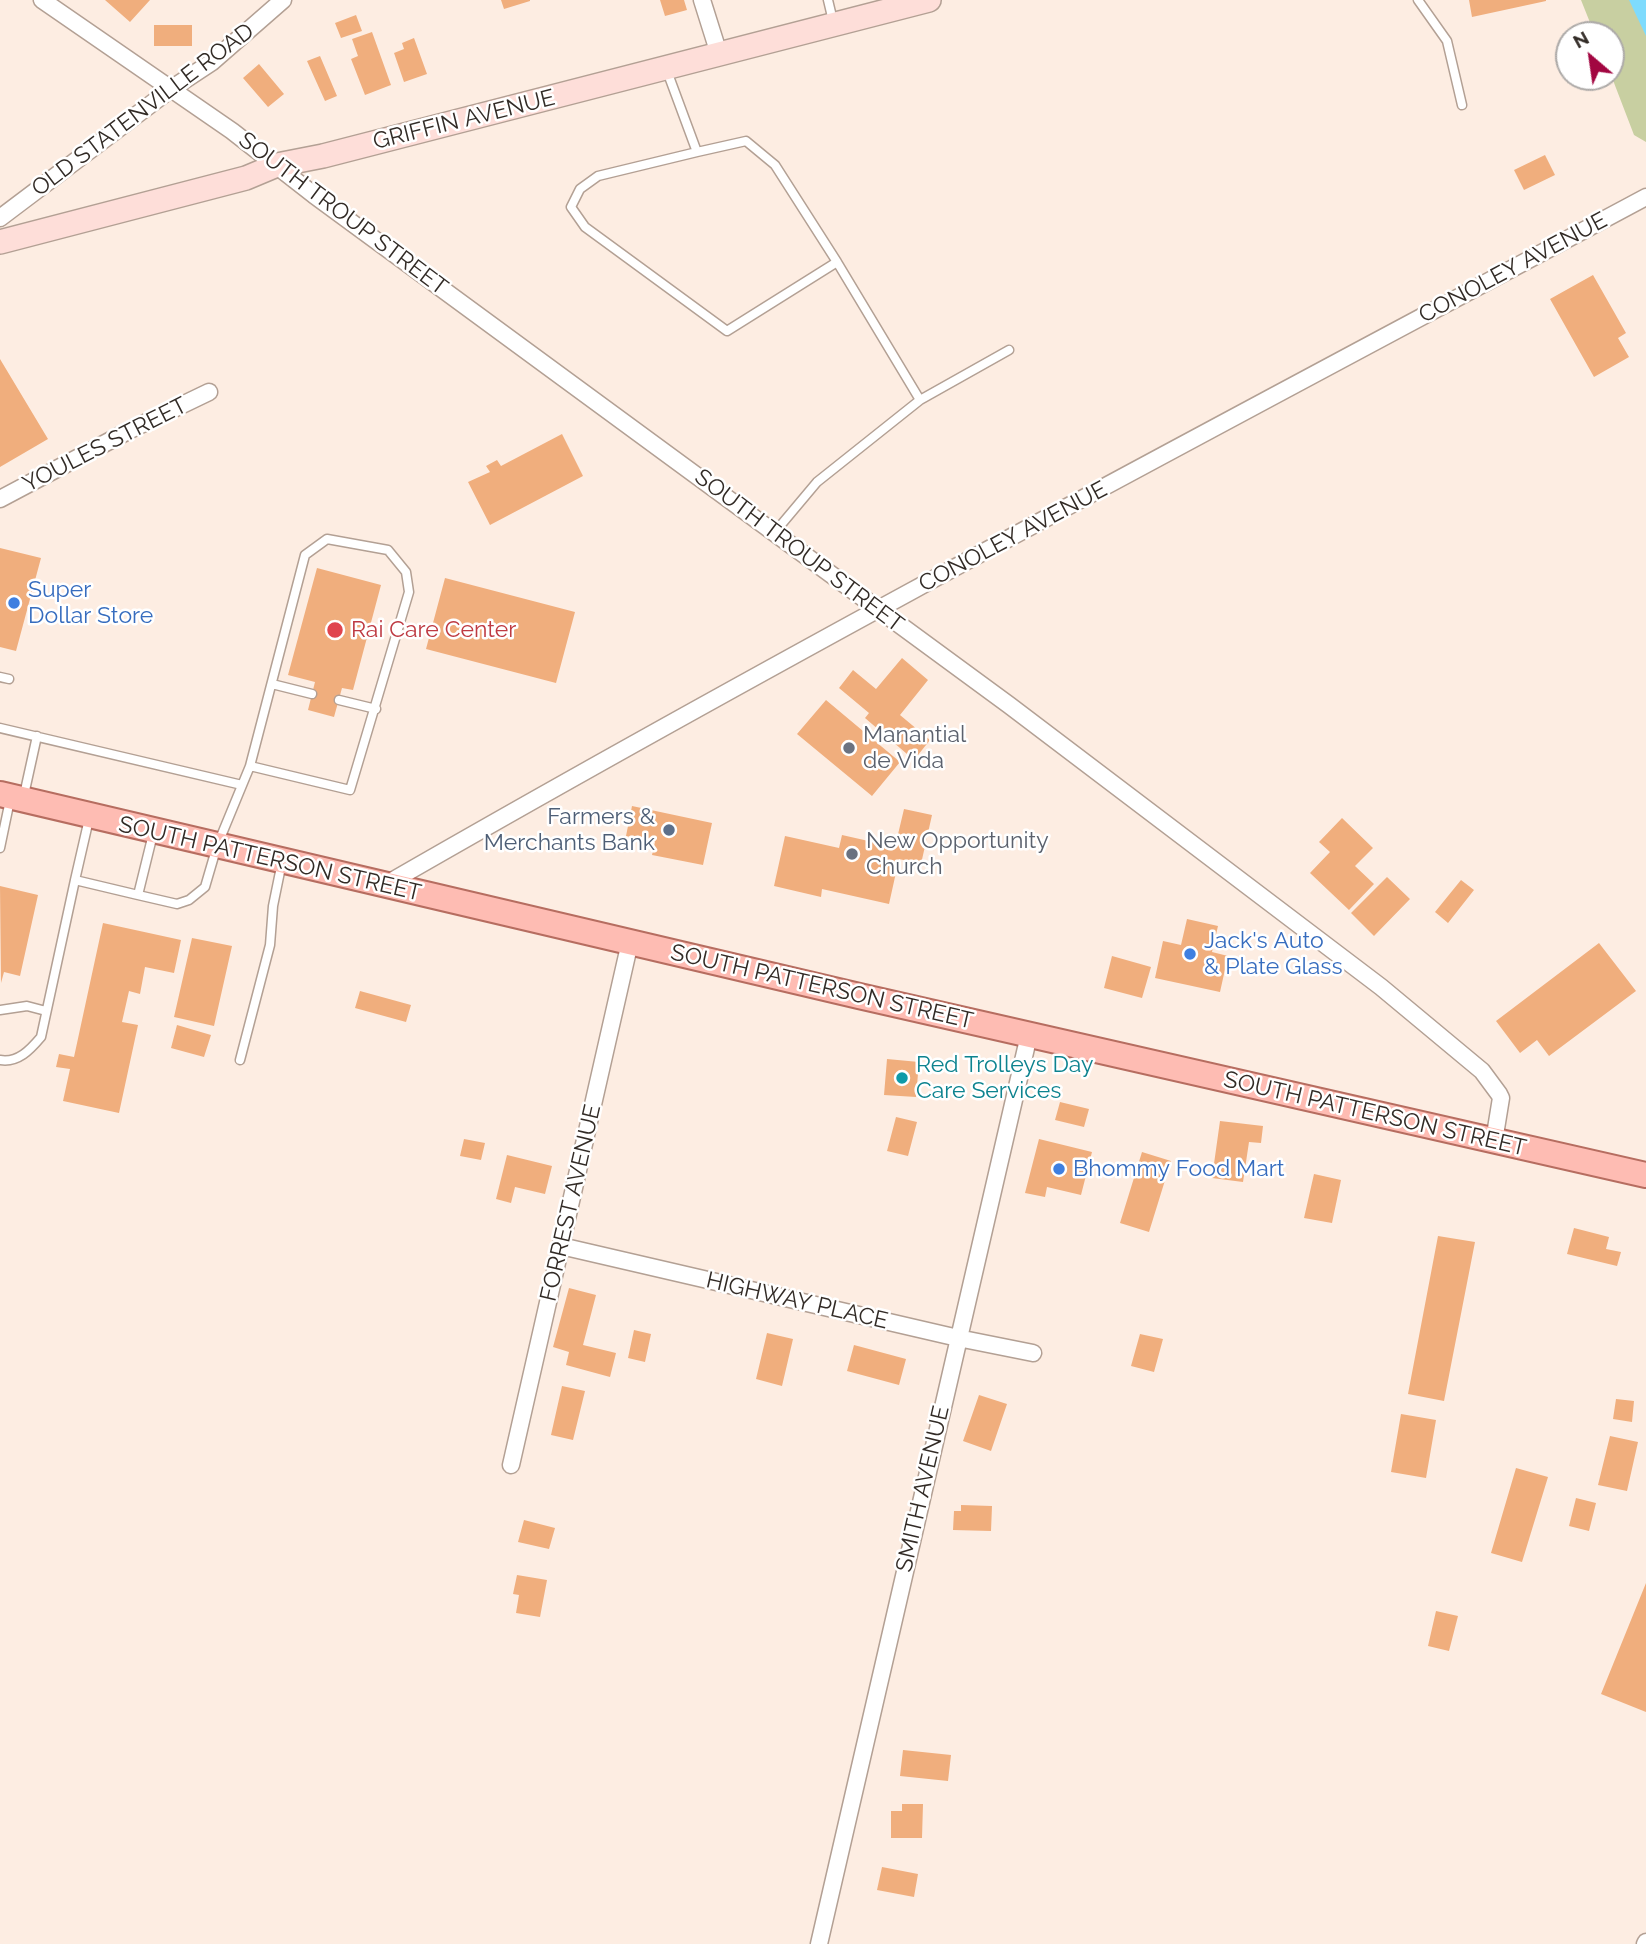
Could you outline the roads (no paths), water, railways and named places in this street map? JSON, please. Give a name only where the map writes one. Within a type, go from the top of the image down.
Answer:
[{"type":"main road","name":"GRIFFIN AVENUE","points":[[0,242],[246,178],[277,165],[323,156],[929,0]]},
{"type":"main road","name":"SOUTH PATTERSON STREET","points":[[11,797],[1029,1035],[1646,1175]]},
{"type":"street","name":"SOUTH TROUP STREET","points":[[43,0],[277,165],[775,532],[1381,987],[1482,1071],[1501,1098],[1494,1141]]},
{"type":"street","name":"OLD STATENVILLE ROAD","points":[[0,218],[171,89],[212,62],[284,0]]},
{"type":"street","points":[[702,0],[719,54]]},
{"type":"street","name":"CONOLEY AVENUE","points":[[385,885],[541,795],[879,610],[1646,197]]},
{"type":"street","name":"YOULES STREET","points":[[0,499],[130,430],[209,392]]},
{"type":"street","name":"FORREST AVENUE","points":[[511,1465],[630,942]]},
{"type":"street","name":"SMITH AVENUE","points":[[819,1944],[1029,1035]]},
{"type":"street","name":"HIGHWAY PLACE","points":[[561,1246],[1033,1353]]},
{"type":"lane","points":[[828,0],[834,24]]},
{"type":"lane","points":[[1418,0],[1447,41],[1462,105]]},
{"type":"lane","points":[[666,68],[697,152]]},
{"type":"lane","points":[[837,262],[727,331],[585,227],[571,207],[580,189],[598,176],[747,141],[775,165],[837,262],[919,400]]},
{"type":"lane","points":[[775,532],[817,482],[919,400],[1009,350]]},
{"type":"lane","points":[[75,880],[177,904],[190,900],[205,887],[217,846],[250,766],[305,555],[327,539],[388,551],[406,572],[409,592],[350,790],[250,766]]},
{"type":"lane","points":[[272,684],[312,694]]},
{"type":"lane","points":[[339,700],[376,709]]},
{"type":"lane","points":[[0,728],[242,785]]},
{"type":"lane","points":[[0,848],[11,797],[37,736]]},
{"type":"lane","points":[[0,1060],[5,1062],[28,1053],[41,1037],[90,816]]},
{"type":"lane","points":[[138,895],[154,831]]},
{"type":"lane","points":[[240,1060],[270,945],[273,906],[282,861]]},
{"type":"lane","points":[[0,1010],[27,1006],[46,1011]]},
{"type":"water","points":[[1629,0],[1646,0],[1646,36]]},
{"type":"place","name":"Super Dollar Store","points":[[14,603]]},
{"type":"place","name":"Rai Care Center","points":[[335,630]]},
{"type":"place","name":"Manantial de Vida","points":[[849,748]]},
{"type":"place","name":"Farmers & Merchants Bank","points":[[669,830]]},
{"type":"place","name":"New Opportunity Church","points":[[852,854]]},
{"type":"place","name":"Jack's Auto & Plate Glass","points":[[1190,954]]},
{"type":"place","name":"Red Trolleys Day Care Services","points":[[902,1078]]},
{"type":"place","name":"Bhommy Food Mart","points":[[1059,1169]]}]
